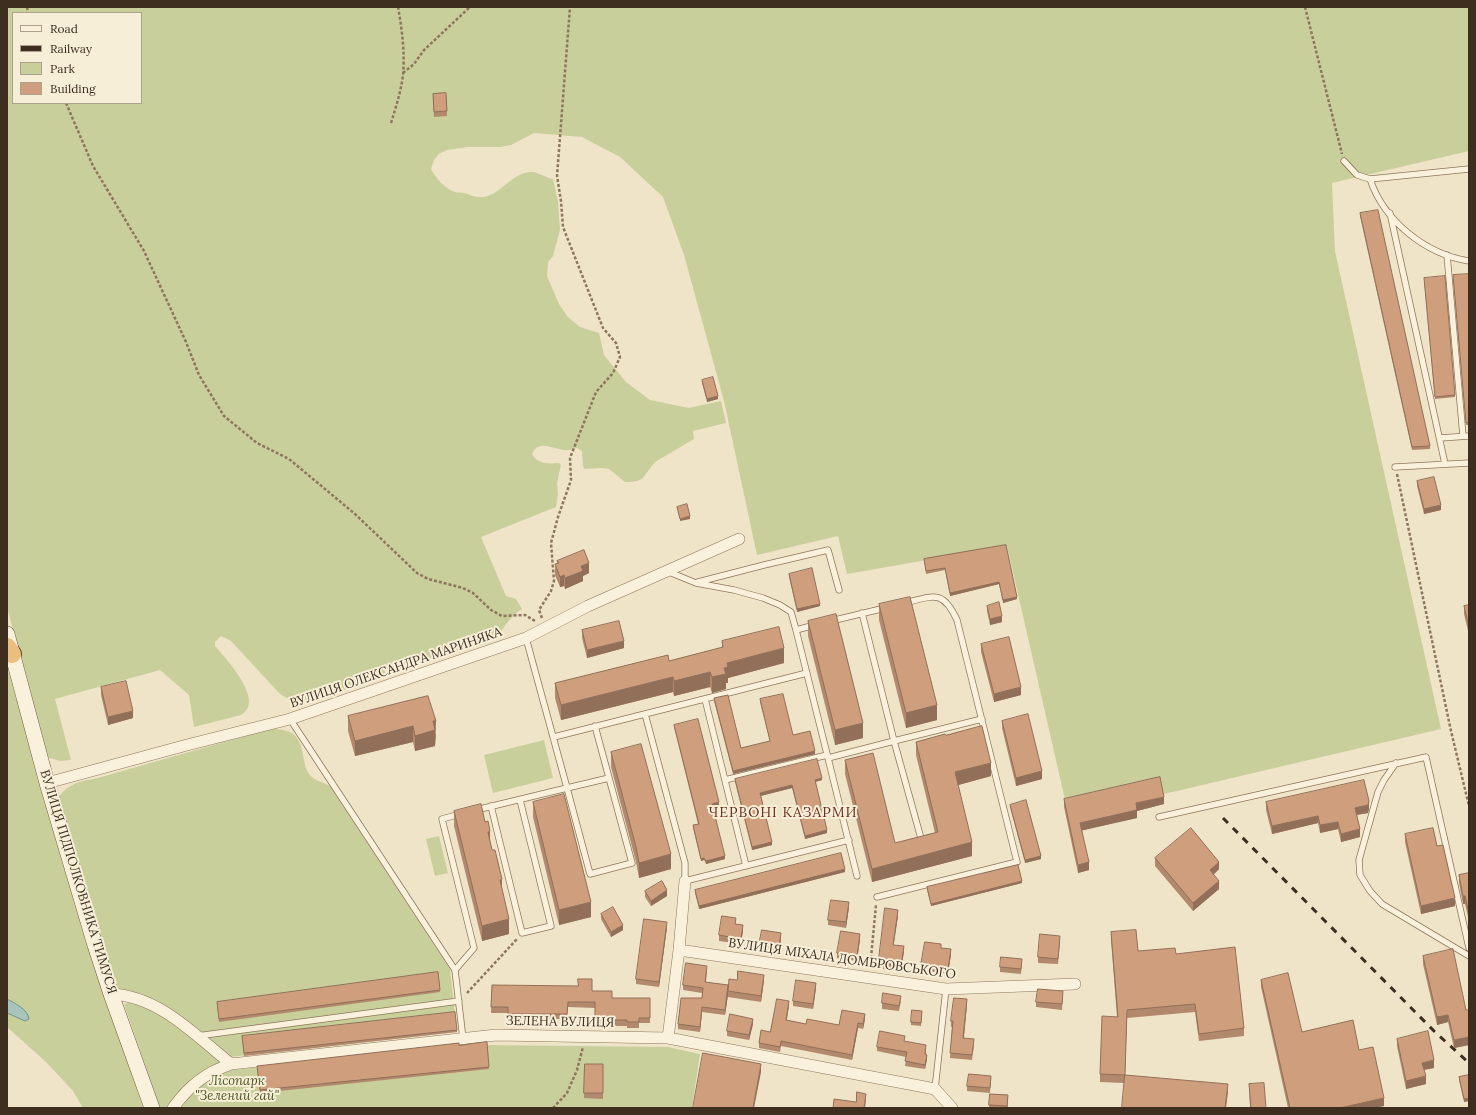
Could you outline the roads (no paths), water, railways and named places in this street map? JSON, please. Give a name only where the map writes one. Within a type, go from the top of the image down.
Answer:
[{"type":"main road","name":"ВУЛИЦЯ ПІДПОЛКОВНИКА ТИМУСЯ","points":[[7,634],[10,650],[47,783],[111,994],[152,1108]]},
{"type":"street","name":"ВУЛИЦЯ ОЛЕКСАНДРА МАРИНЯКА","points":[[47,783],[180,746],[290,719],[526,638],[588,606],[669,572],[739,539]]},
{"type":"street","points":[[668,1038],[679,950],[685,881]]},
{"type":"street","name":"ВУЛИЦЯ МІХАЛА ДОМБРОВСЬКОГО","points":[[679,950],[946,989],[1074,984]]},
{"type":"street","points":[[111,994],[135,997],[157,1007],[167,1013],[230,1064]]},
{"type":"street","name":"ЗЕЛЕНА ВУЛИЦЯ","points":[[173,1108],[188,1089],[204,1076],[230,1064],[496,1035],[668,1038],[935,1089]]},
{"type":"street","points":[[935,1089],[952,1108]]},
{"type":"lane","points":[[1344,161],[1357,174],[1370,179],[1469,169]]},
{"type":"lane","points":[[1370,179],[1383,204],[1398,223],[1416,239],[1446,255],[1469,261]]},
{"type":"lane","points":[[1390,213],[1446,464]]},
{"type":"lane","points":[[1440,438],[1466,436],[1446,255]]},
{"type":"lane","points":[[1395,467],[1469,463]]},
{"type":"lane","points":[[696,583],[828,550],[839,590]]},
{"type":"lane","points":[[669,572],[696,583],[734,590],[763,598],[780,605],[791,612],[858,876]]},
{"type":"lane","points":[[877,897],[1017,862],[957,620],[949,604],[941,598],[933,596],[900,604]]},
{"type":"lane","points":[[826,623],[893,606]]},
{"type":"lane","points":[[862,613],[894,741],[922,842]]},
{"type":"lane","points":[[796,630],[818,624]]},
{"type":"lane","points":[[526,638],[590,874],[632,863],[595,726]]},
{"type":"lane","points":[[554,737],[807,673]]},
{"type":"lane","points":[[705,699],[746,866]]},
{"type":"lane","points":[[645,714],[684,863],[685,881],[848,840]]},
{"type":"lane","points":[[290,719],[456,970],[463,1038]]},
{"type":"lane","points":[[725,780],[982,719]]},
{"type":"lane","points":[[1159,817],[1426,757],[1469,948]]},
{"type":"lane","points":[[1396,763],[1384,780],[1378,792],[1359,860],[1360,875],[1370,891],[1382,904],[1469,956]]},
{"type":"lane","points":[[470,812],[609,778]]},
{"type":"lane","points":[[491,806],[522,933],[551,926],[520,800]]},
{"type":"lane","points":[[456,970],[474,948],[442,819],[463,814]]},
{"type":"lane","points":[[935,1089],[946,989]]},
{"type":"lane","points":[[196,1036],[459,1001]]},
{"type":"water","points":[[7,999],[23,1009],[28,1015],[29,1019],[25,1021],[7,1013]]},
{"type":"railway","points":[[1223,818],[1434,1031],[1469,1063]]},
{"type":"district","name":"ЧЕРВОНІ КАЗАРМИ","points":[[783,813]]},
{"type":"park label","name":"Лісопарк \"Зелений гай\"","points":[[237,1088]]}]
